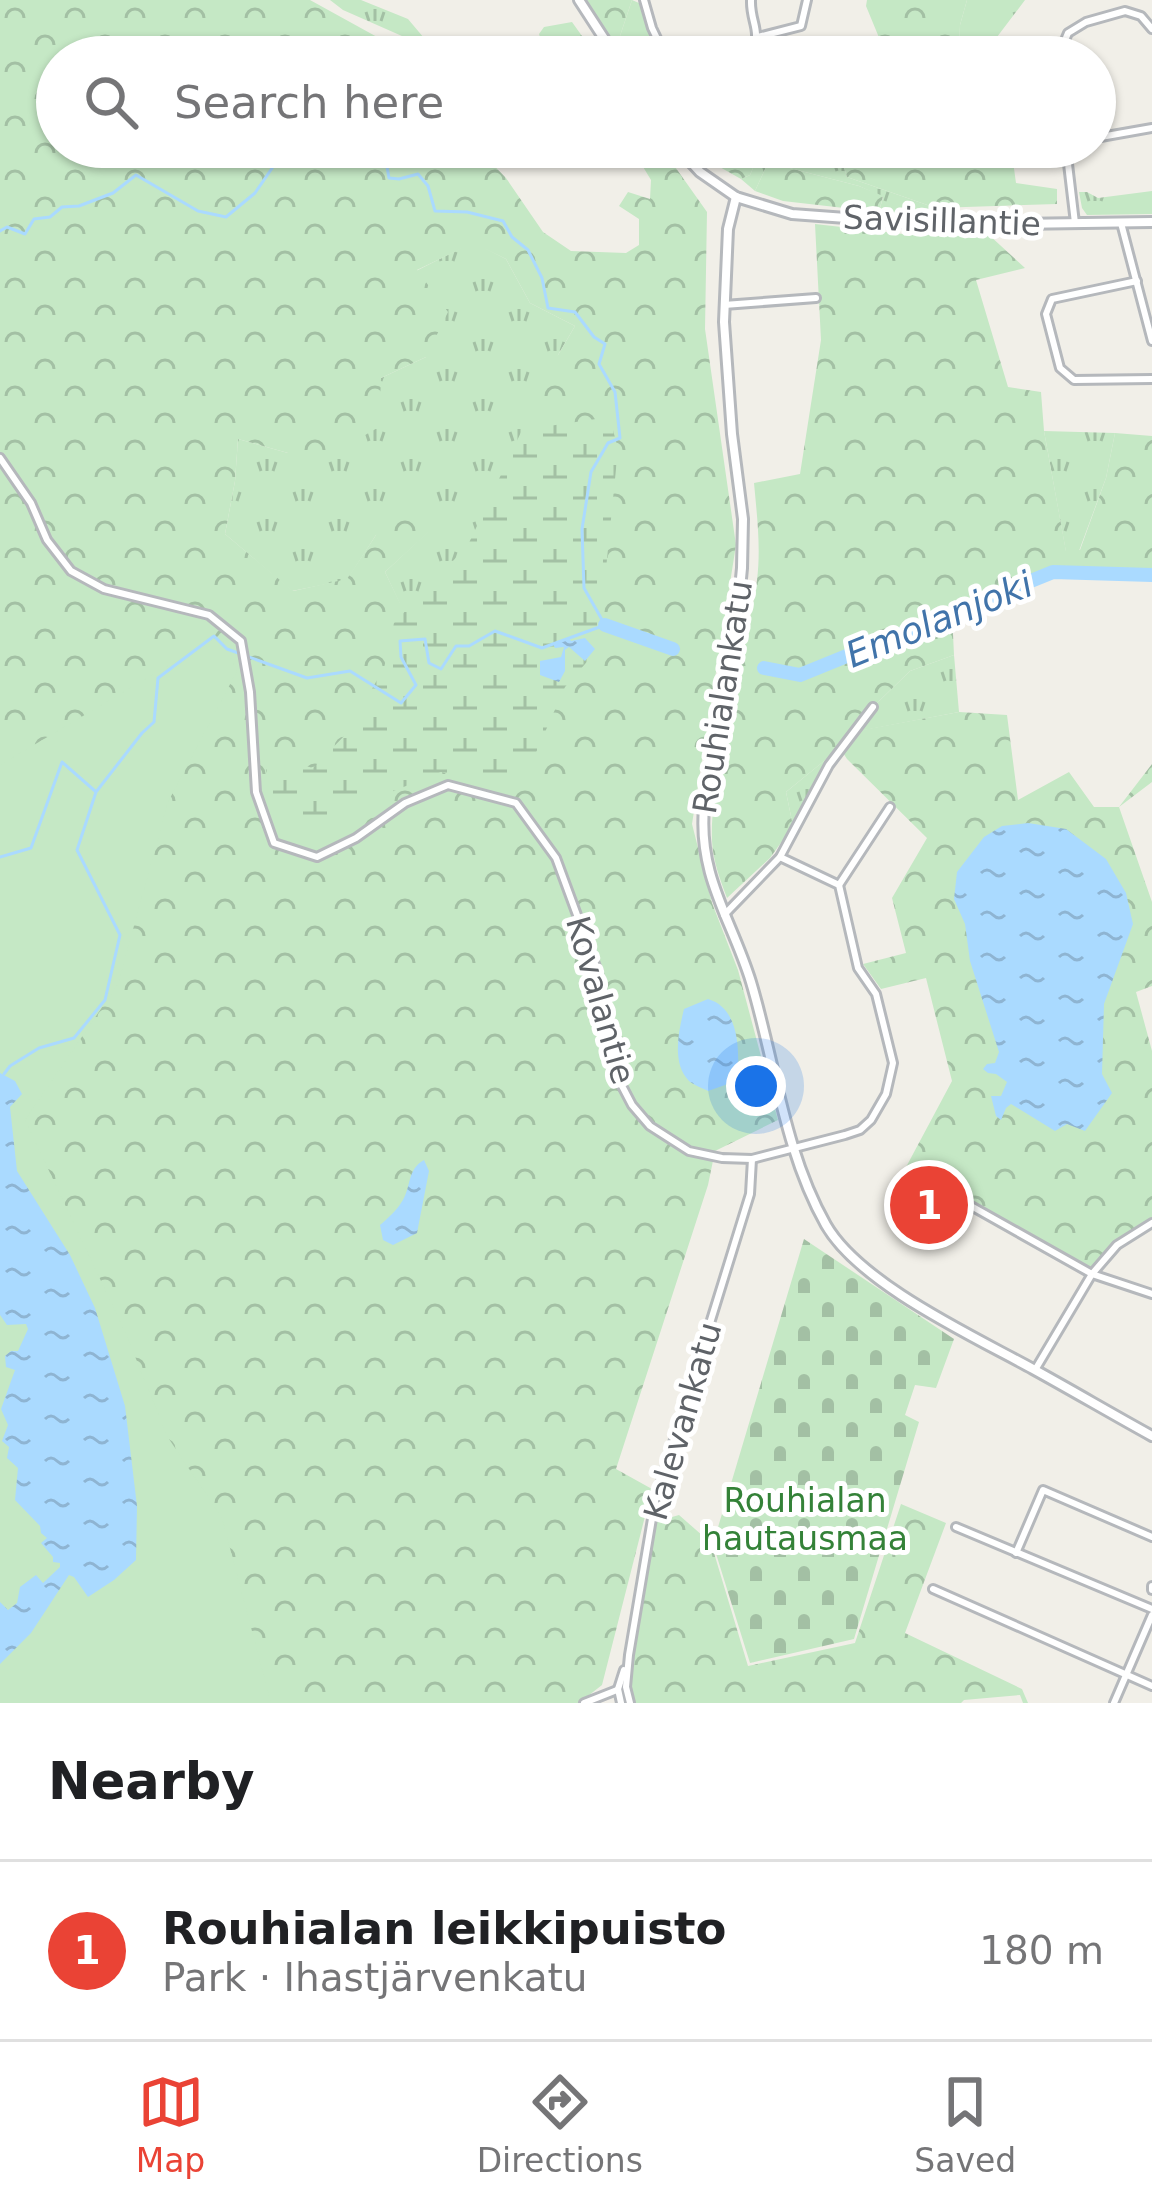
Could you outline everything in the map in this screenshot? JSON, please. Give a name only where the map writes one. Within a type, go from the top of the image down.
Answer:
[{"type":"street","points":[[580,0],[603,36]]},
{"type":"street","points":[[644,0],[656,36]]},
{"type":"street","points":[[751,0],[758,36]]},
{"type":"street","points":[[762,36],[801,26],[807,0]]},
{"type":"street","points":[[1067,36],[1086,22],[1125,11],[1141,16],[1152,28]]},
{"type":"street","points":[[1116,135],[1152,128]]},
{"type":"street","points":[[696,168],[736,197]]},
{"type":"street","points":[[1068,168],[1075,223]]},
{"type":"street","name":"Savisillantie","points":[[736,197],[792,214],[896,224],[1152,222]]},
{"type":"street","name":"Rouhialankatu","points":[[736,197],[728,229],[724,305],[728,391],[743,519],[742,568],[736,631],[702,824],[704,856],[750,978],[804,1179],[828,1228],[857,1263],[955,1328],[1152,1436]]},
{"type":"street","points":[[1121,224],[1152,340]]},
{"type":"street","points":[[1137,281],[1052,299],[1046,314],[1060,368],[1074,380],[1152,379]]},
{"type":"street","points":[[724,305],[816,298]]},
{"type":"street","name":"Kovalantie","points":[[0,458],[31,503],[47,540],[71,571],[104,589],[209,615],[241,641],[250,692],[256,792],[274,843],[317,857],[356,838],[405,803],[448,785],[516,802],[556,858],[598,973],[604,1025],[620,1082],[650,1126],[689,1151],[752,1159],[860,1130],[886,1094],[893,1063],[876,994],[858,968],[839,885]]},
{"type":"street","points":[[724,915],[780,856],[829,765],[873,707]]},
{"type":"street","points":[[780,856],[839,885],[890,807]]},
{"type":"street","name":"Kalevankatu","points":[[625,1703],[622,1688],[656,1501],[750,1195],[752,1159]]},
{"type":"street","points":[[948,1193],[1092,1274],[1152,1294]]},
{"type":"street","points":[[1035,1370],[1092,1274],[1117,1245],[1152,1223]]},
{"type":"street","points":[[1016,1553],[1043,1490],[1152,1537]]},
{"type":"street","points":[[956,1527],[1152,1612],[1114,1703]]},
{"type":"street","points":[[934,1589],[1152,1686]]},
{"type":"street","points":[[584,1703],[622,1688]]},
{"type":"green space","points":[[0,0],[310,0],[375,36],[36,36],[36,168],[496,168],[543,232],[571,251],[626,253],[639,245],[639,219],[619,206],[628,192],[650,199],[651,180],[644,168],[676,168],[707,212],[705,329],[736,545],[692,824],[778,1120],[715,1151],[616,1469],[652,1489],[602,1685],[579,1703],[0,1703]],"holes":[[[473,243],[506,259],[530,303],[575,326],[530,390],[545,443],[426,602],[400,603],[385,572],[432,529],[419,506],[376,535],[347,579],[293,591],[225,534],[238,439],[288,453],[329,456],[379,427],[381,378],[426,357],[448,312],[417,270]]]},
{"type":"green space","points":[[330,0],[361,0],[408,19],[422,36],[402,36]]},
{"type":"green space","points":[[580,0],[632,0],[620,36],[603,36]]},
{"type":"green space","points":[[632,0],[639,3],[656,36],[620,36]]},
{"type":"green space","points":[[867,0],[967,0],[960,36],[878,36]]},
{"type":"green space","points":[[967,0],[1025,0],[998,36],[960,36]]},
{"type":"green space","points":[[572,22],[582,36],[540,36],[544,27]]},
{"type":"green space","points":[[722,168],[753,168],[741,179]]},
{"type":"green space","points":[[753,168],[766,168],[755,191],[741,179]]},
{"type":"green space","points":[[766,168],[789,168],[883,196],[879,212],[783,201],[755,191]]},
{"type":"green space","points":[[789,168],[844,168],[847,177],[936,208],[934,214],[879,212],[883,197]]},
{"type":"green space","points":[[844,168],[1014,168],[1016,183],[1057,189],[1057,204],[936,208],[847,177]]},
{"type":"green space","points":[[1152,191],[1152,214],[1087,215],[1079,192],[1098,198]]},
{"type":"green space","points":[[815,224],[903,234],[988,234],[1025,268],[976,280],[1008,387],[1041,392],[1066,551],[1080,550],[1106,478],[1115,433],[1152,436],[1152,575],[1053,572],[952,613],[954,655],[910,671],[873,707],[857,731],[959,712],[1007,715],[1018,800],[1069,772],[1094,807],[1119,807],[1152,902],[1152,986],[1136,992],[1152,1051],[1152,1223],[1117,1245],[1092,1274],[905,1169],[952,1081],[926,978],[881,989],[863,964],[906,953],[892,898],[927,838],[840,748],[786,792],[793,826],[770,858],[727,898],[715,863],[716,790],[757,580],[754,483],[800,474],[821,340]]},
{"type":"green space","points":[[473,242],[506,259],[530,303],[575,326],[558,355],[545,443],[426,602],[400,604],[385,572],[431,529],[376,535],[347,580],[292,591],[225,534],[238,439],[288,453],[381,378],[426,357],[416,271]]},
{"type":"green space","points":[[596,419],[613,430],[618,449],[598,649],[565,687],[534,757],[502,789],[441,772],[361,804],[321,839],[272,810],[264,754],[313,768],[346,734],[384,668],[394,623],[468,545],[522,430]]},
{"type":"green space","points":[[1044,431],[1115,433],[1106,478],[1079,551],[1066,552]]},
{"type":"green space","points":[[220,635],[237,671],[168,802],[118,984],[25,1120],[126,1334],[167,1436],[222,1518],[271,1703],[0,1703],[0,765]]},
{"type":"green space","points":[[954,655],[959,712],[854,732],[910,671]]},
{"type":"green space","points":[[846,743],[829,765],[793,826],[786,792]]},
{"type":"green space","points":[[1152,764],[1152,782],[1119,807]]},
{"type":"green space","name":"Rouhialan hautausmaa","points":[[804,1239],[954,1339],[936,1388],[915,1385],[905,1415],[919,1422],[854,1639],[750,1663],[713,1544]]},
{"type":"green space","points":[[901,1504],[946,1523],[905,1633],[1022,1689],[1028,1703],[1020,1695],[961,1703],[633,1703],[629,1689],[655,1522],[679,1515],[711,1543],[748,1666],[855,1643]]},
{"type":"water","points":[[585,638],[595,649],[585,661],[569,647],[565,650],[565,671],[559,682],[540,675],[540,661],[561,657],[564,647],[553,644]]},
{"type":"water","points":[[1028,823],[1066,829],[1106,859],[1126,893],[1133,924],[1104,1004],[1102,1074],[1112,1093],[1085,1131],[1067,1124],[1055,1131],[1011,1104],[1001,1120],[991,1096],[1001,1096],[1007,1082],[983,1069],[995,1063],[999,1052],[954,899],[957,872],[984,837],[1002,826]]},
{"type":"water","points":[[708,999],[731,1019],[738,1073],[725,1085],[708,1091],[683,1074],[678,1046],[684,1009]]},
{"type":"water","points":[[0,1073],[15,1081],[22,1094],[10,1107],[17,1171],[70,1255],[95,1308],[125,1406],[137,1506],[136,1560],[88,1597],[69,1575],[31,1633],[0,1664],[0,1602],[8,1610],[17,1603],[20,1587],[36,1575],[43,1583],[60,1563],[53,1562],[41,1543],[47,1538],[40,1526],[15,1500],[18,1468],[7,1458],[9,1447],[2,1441],[8,1425],[1,1409],[15,1370],[6,1367],[5,1356],[18,1351],[28,1329],[26,1324],[7,1325],[0,1315]]},
{"type":"water","points":[[424,1160],[429,1171],[417,1233],[393,1245],[383,1240],[380,1225],[401,1203],[414,1169]]},
{"type":"waterway","points":[[0,231],[7,227],[25,234],[34,219],[113,193],[136,175],[198,211],[226,217],[255,193],[272,168]]},
{"type":"waterway","points":[[4,1074],[39,1048],[74,1038],[105,1000],[120,935],[77,850],[96,792],[154,722],[158,678],[214,636],[227,649],[307,678],[350,671],[401,703],[416,685],[401,657],[400,641],[425,639],[429,663],[441,669],[456,646],[469,646],[495,631],[542,648],[605,625],[584,588],[582,529],[591,472],[608,443],[620,438],[615,392],[599,364],[605,344],[575,312],[548,308],[542,278],[528,250],[512,237],[503,221],[467,212],[435,211],[428,186],[418,174],[389,178],[387,168]]},
{"type":"waterway","name":"Emolanjoki","points":[[764,668],[800,675],[1053,572],[1152,575]]},
{"type":"waterway","points":[[605,625],[673,649]]},
{"type":"waterway","points":[[0,857],[31,848],[62,762],[95,791]]},
{"type":"place","name":"Rouhialan leikkipuisto","points":[[929,1205]]}]
